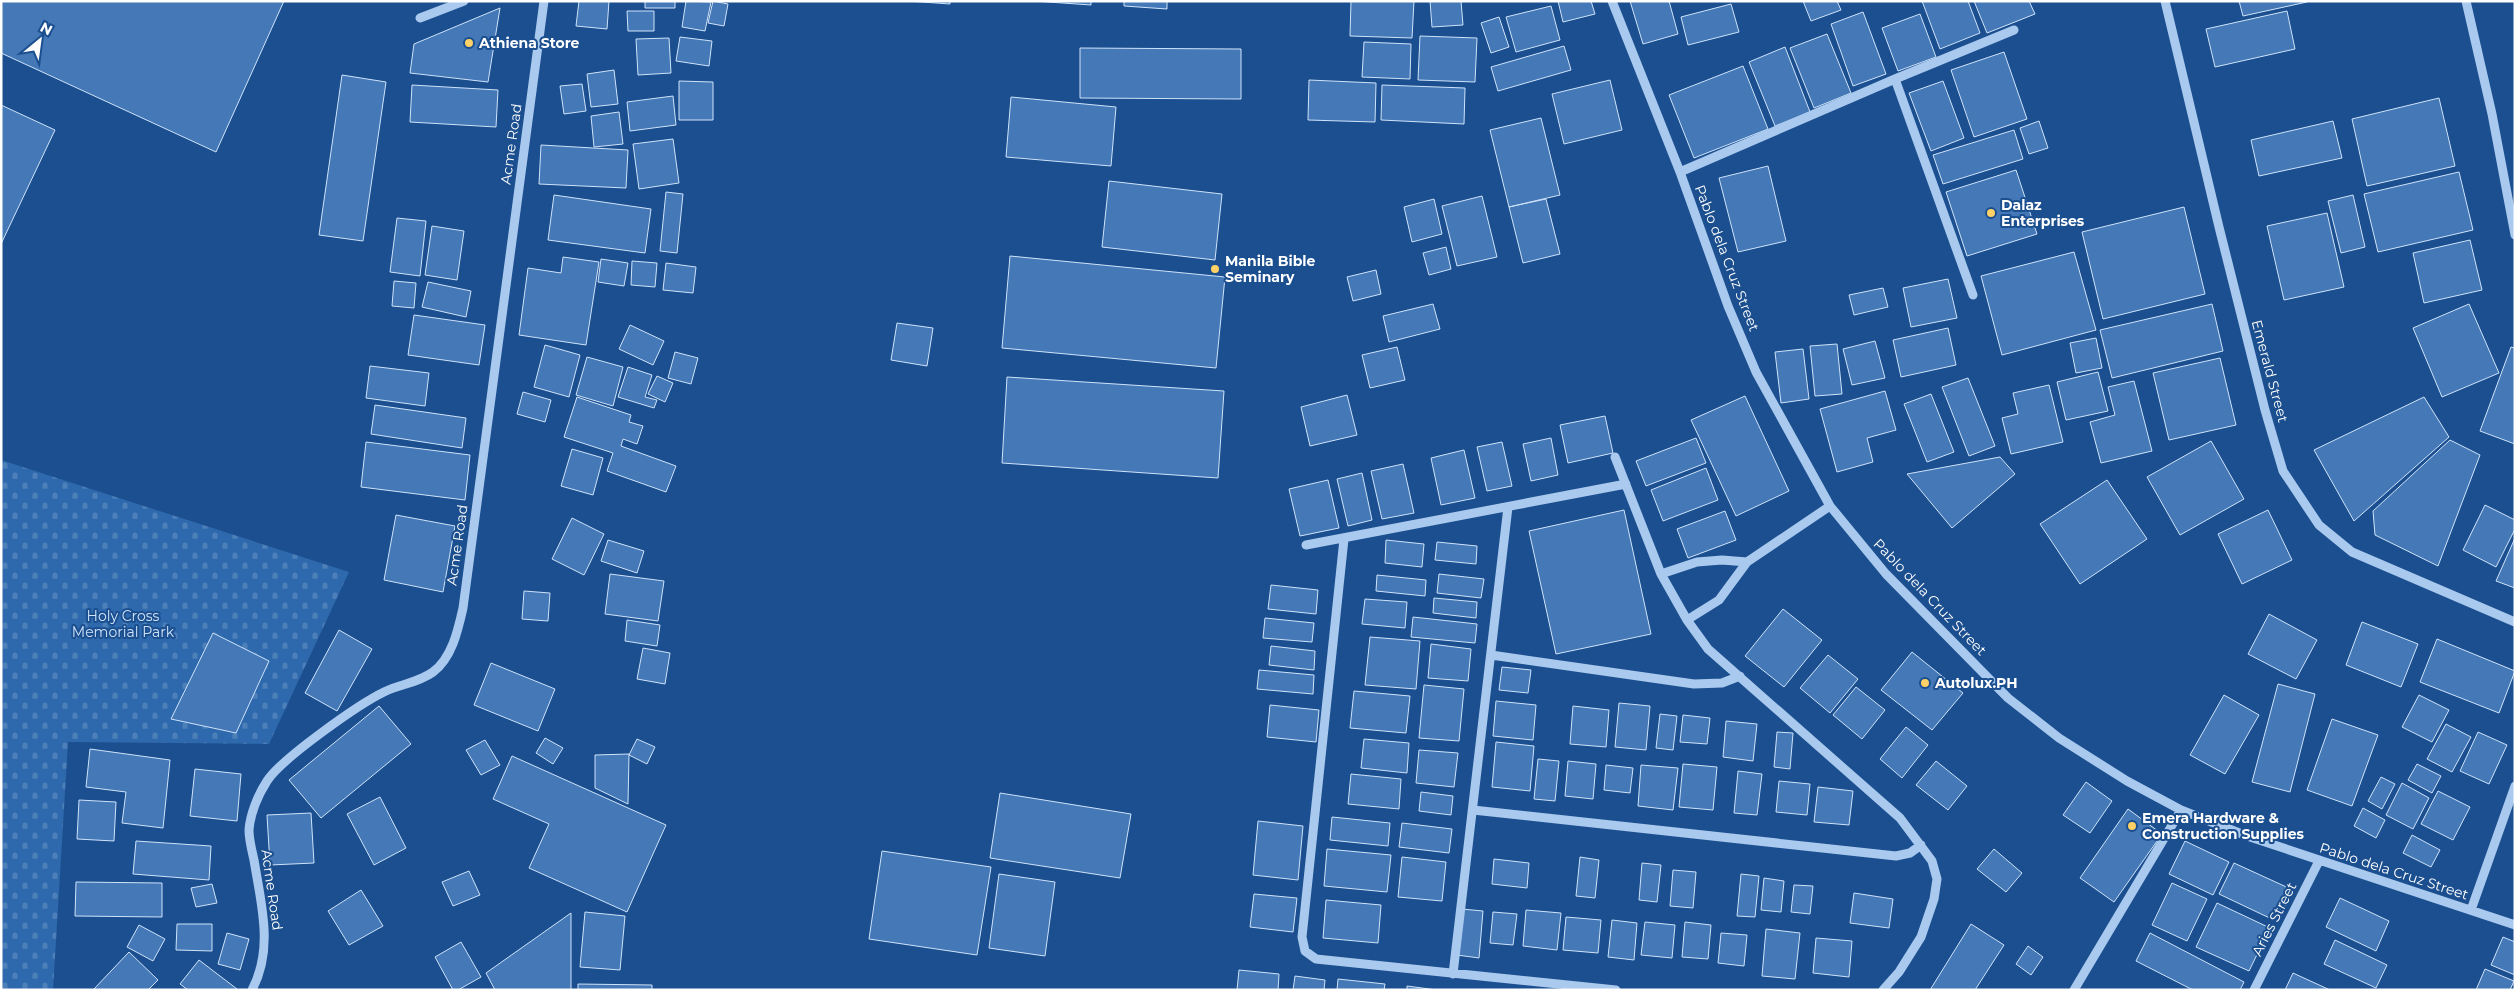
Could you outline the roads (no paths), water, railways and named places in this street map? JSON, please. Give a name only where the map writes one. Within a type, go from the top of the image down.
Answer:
[{"type":"street","points":[[420,18],[464,1]]},
{"type":"street","name":"Acme Road","points":[[252,990],[262,966],[266,942],[249,831],[255,804],[267,780],[285,762],[367,700],[434,672],[447,656],[458,632],[463,608],[544,1]]},
{"type":"street","name":"Pablo dela Cruz Street","points":[[1612,1],[1680,172],[1728,306],[1756,372],[1830,506],[1886,574],[2008,698],[2059,738],[2127,781],[2181,810],[2247,836],[2515,925]]},
{"type":"street","name":"Emerald Street","points":[[2165,1],[2265,410],[2283,471],[2319,525],[2352,552],[2515,622]]},
{"type":"street","points":[[2466,1],[2492,114],[2515,235]]},
{"type":"street","points":[[1680,172],[2014,30]]},
{"type":"street","points":[[1896,79],[1973,295]]},
{"type":"street","points":[[1616,458],[1661,574],[1687,620],[1708,649],[1900,818],[1932,862],[1937,879],[1934,899],[1921,937],[1899,972],[1883,990]]},
{"type":"street","points":[[1306,546],[1626,484]]},
{"type":"street","points":[[1687,620],[1719,600],[1747,562],[1830,506]]},
{"type":"street","points":[[1453,974],[1508,507]]},
{"type":"street","points":[[1344,538],[1302,937],[1305,951],[1316,959],[1616,990]]},
{"type":"street","points":[[1661,574],[1696,562],[1722,560],[1747,562]]},
{"type":"street","points":[[1492,655],[1694,684],[1722,682],[1740,676]]},
{"type":"street","points":[[2471,910],[2515,786]]},
{"type":"street","points":[[1473,810],[1896,856],[1910,853],[1921,845]]},
{"type":"street","points":[[2074,990],[2181,810]]},
{"type":"street","name":"Aries Street","points":[[2254,990],[2319,861]]},
{"type":"place","name":"Athiena Store","points":[[469,43]]},
{"type":"place","name":"Dalaz Enterprises","points":[[1991,213]]},
{"type":"place","name":"Manila Bible Seminary","points":[[1215,269]]},
{"type":"place","name":"Autolux.PH","points":[[1925,683]]},
{"type":"place","name":"Emera Hardware & Construction Supplies","points":[[2132,826]]},
{"type":"park label","name":"Holy Cross Memorial Park","points":[[123,624]]}]
